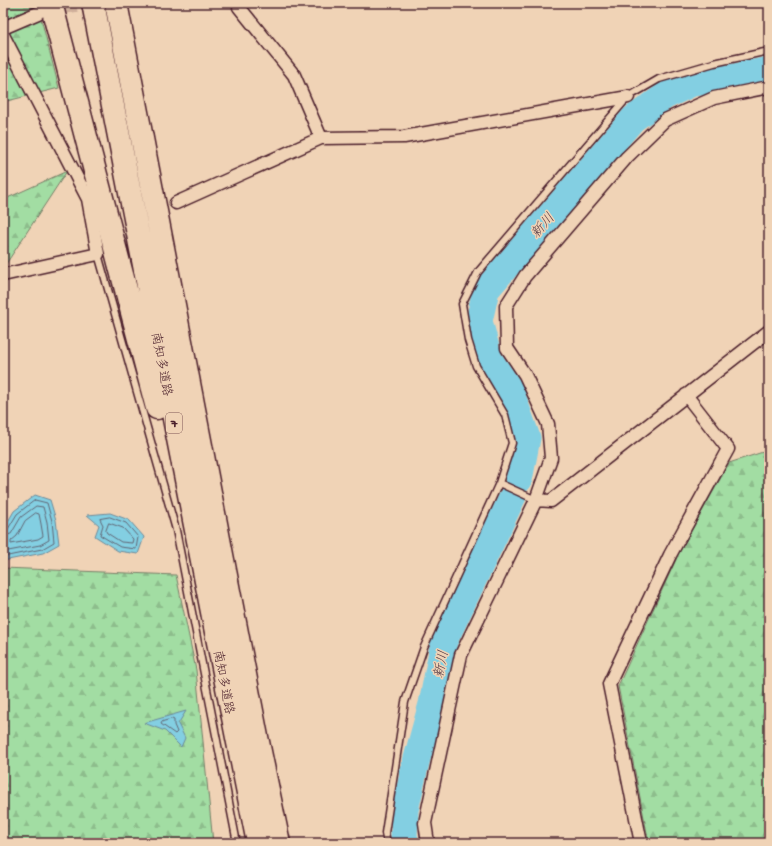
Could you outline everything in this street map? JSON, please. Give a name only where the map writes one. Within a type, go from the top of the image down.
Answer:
[{"type":"highway","name":"南知多道路","points":[[93,3],[134,221],[258,843]]},
{"type":"highway","name":"南知多道路","points":[[116,3],[256,737],[279,843]]},
{"type":"highway","points":[[44,8],[182,497],[192,508]]},
{"type":"street","points":[[238,3],[239,7],[294,75],[321,138]]},
{"type":"street","points":[[3,28],[44,8]]},
{"type":"street","points":[[3,35],[88,199],[98,254],[3,274]]},
{"type":"street","points":[[428,843],[425,823],[461,655],[536,500],[551,458],[548,424],[525,375],[507,348],[506,306],[525,276],[627,157],[665,120],[714,98],[769,87]]},
{"type":"street","points":[[176,203],[321,138],[404,137],[628,97]]},
{"type":"street","points":[[536,500],[551,501],[769,331]]},
{"type":"street","points":[[641,843],[609,684],[670,555],[728,449],[686,395]]},
{"type":"lane","points":[[387,843],[385,833],[405,702],[424,647],[499,483],[512,443],[505,415],[476,366],[468,340],[462,304],[478,272],[628,97],[659,79],[714,63],[769,51]]},
{"type":"lane","points":[[98,254],[176,530],[237,843]]},
{"type":"lane","points":[[499,483],[536,500]]},
{"type":"green space","points":[[3,3],[37,3],[59,88],[3,102]]},
{"type":"green space","points":[[67,171],[4,267],[3,267],[3,200]]},
{"type":"green space","points":[[766,451],[769,452],[769,843],[649,843],[618,686],[679,553],[729,463]]},
{"type":"green space","points":[[3,568],[176,575],[196,670],[213,843],[3,843]]},
{"type":"water","points":[[35,495],[50,500],[56,520],[59,544],[43,553],[3,561],[3,530],[14,511]]},
{"type":"water","points":[[110,513],[129,520],[144,537],[138,554],[118,551],[95,536],[99,525],[87,515]]},
{"type":"water","points":[[186,711],[178,724],[185,738],[181,747],[165,731],[144,723]]},
{"type":"waterway","name":"新川","points":[[519,480],[527,438],[510,390],[489,359],[479,321],[486,290],[633,119],[665,96],[692,83],[730,78],[769,70]]},
{"type":"waterway","name":"新川","points":[[406,843],[404,837],[405,810],[432,704],[444,641],[513,496]]},
{"type":"tunnel","points":[[47,11],[93,3]]}]
